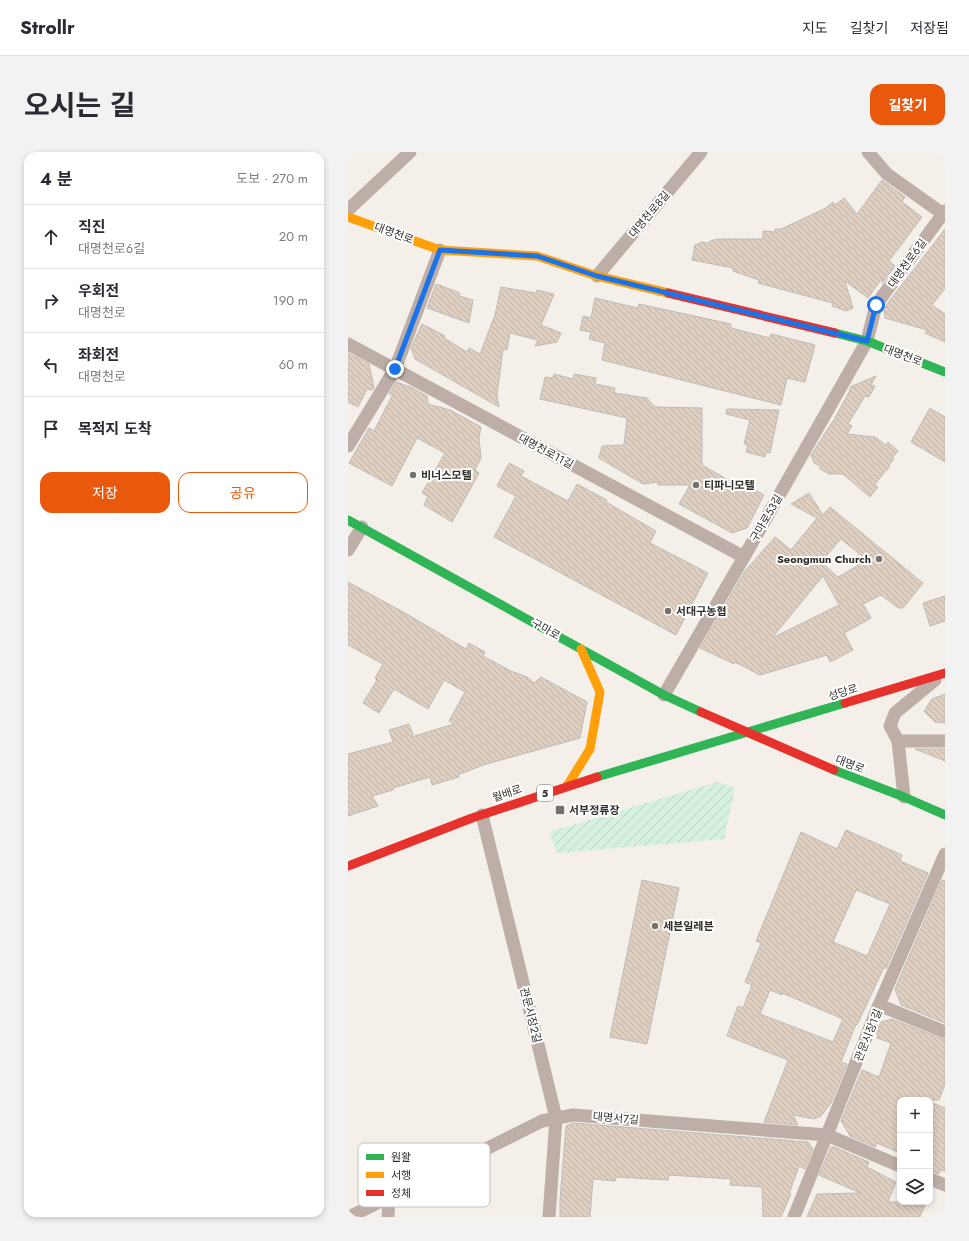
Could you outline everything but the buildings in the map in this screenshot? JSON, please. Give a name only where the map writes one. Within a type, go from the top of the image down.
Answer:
[{"type":"main road","name":"대명천로","points":[[348,217],[440,250],[537,256],[597,276],[867,341],[945,372]]},
{"type":"main road","name":"구마로","points":[[348,520],[664,694],[747,732]]},
{"type":"main road","points":[[567,786],[590,749],[600,692],[581,649]]},
{"type":"main road","name":"성당로","points":[[747,732],[943,673]]},
{"type":"main road","name":"월배로","points":[[348,866],[482,815],[567,786],[668,757],[747,732]]},
{"type":"main road","name":"대명로","points":[[747,732],[822,766],[904,797],[945,815]]},
{"type":"street","points":[[348,210],[410,152]]},
{"type":"street","name":"대명천로8길","points":[[597,276],[700,152]]},
{"type":"street","points":[[868,152],[887,174],[944,213]]},
{"type":"street","name":"대명천로6길","points":[[867,341],[876,305],[944,213]]},
{"type":"street","points":[[348,446],[395,369],[440,250]]},
{"type":"street","name":"구마로53길","points":[[664,694],[867,341]]},
{"type":"street","name":"대명천로11길","points":[[348,344],[744,557]]},
{"type":"street","points":[[348,550],[362,527]]},
{"type":"street","points":[[904,797],[898,741],[890,726],[895,713],[943,673]]},
{"type":"street","points":[[898,741],[945,741]]},
{"type":"street","name":"관문시장2길","points":[[482,815],[556,1118],[549,1217]]},
{"type":"street","name":"관문시장1길","points":[[794,1217],[879,1005],[945,854]]},
{"type":"street","points":[[879,1005],[945,1032]]},
{"type":"street","name":"대명서7길","points":[[490,1147],[542,1121],[573,1114],[827,1135],[897,1165]]},
{"type":"street","points":[[933,1180],[945,1185]]},
{"type":"street","name":"대명서7길","points":[[349,1217],[369,1207]]},
{"type":"street","points":[[388,1207],[388,1217]]},
{"type":"green space","points":[[717,782],[735,788],[724,839],[557,853],[549,832]]},
{"type":"traffic: fast","points":[[835,333],[867,341],[945,372]]},
{"type":"traffic: fast","points":[[348,520],[664,695],[701,712]]},
{"type":"traffic: fast","points":[[597,777],[845,703]]},
{"type":"traffic: fast","points":[[834,770],[904,797],[945,815]]},
{"type":"traffic: slow","points":[[348,217],[440,250],[537,256],[597,276],[668,293]]},
{"type":"traffic: slow","points":[[567,786],[590,749],[600,692],[581,649]]},
{"type":"traffic: jam","points":[[668,293],[835,333]]},
{"type":"traffic: jam","points":[[845,703],[945,673]]},
{"type":"traffic: jam","points":[[701,712],[834,770]]},
{"type":"traffic: jam","points":[[348,866],[472,818],[597,777]]},
{"type":"place","name":"비너스모텔","points":[[413,475]]},
{"type":"place","name":"티파니모텔","points":[[696,485]]},
{"type":"place","name":"Seongmun Church","points":[[879,559]]},
{"type":"place","name":"서대구농협","points":[[668,611]]},
{"type":"place","name":"서부정류장","points":[[560,810]]},
{"type":"place","name":"세븐일레븐","points":[[655,926]]},
{"type":"route","points":[[395,369],[440,250],[537,256],[597,276],[867,341],[876,305]]}]
